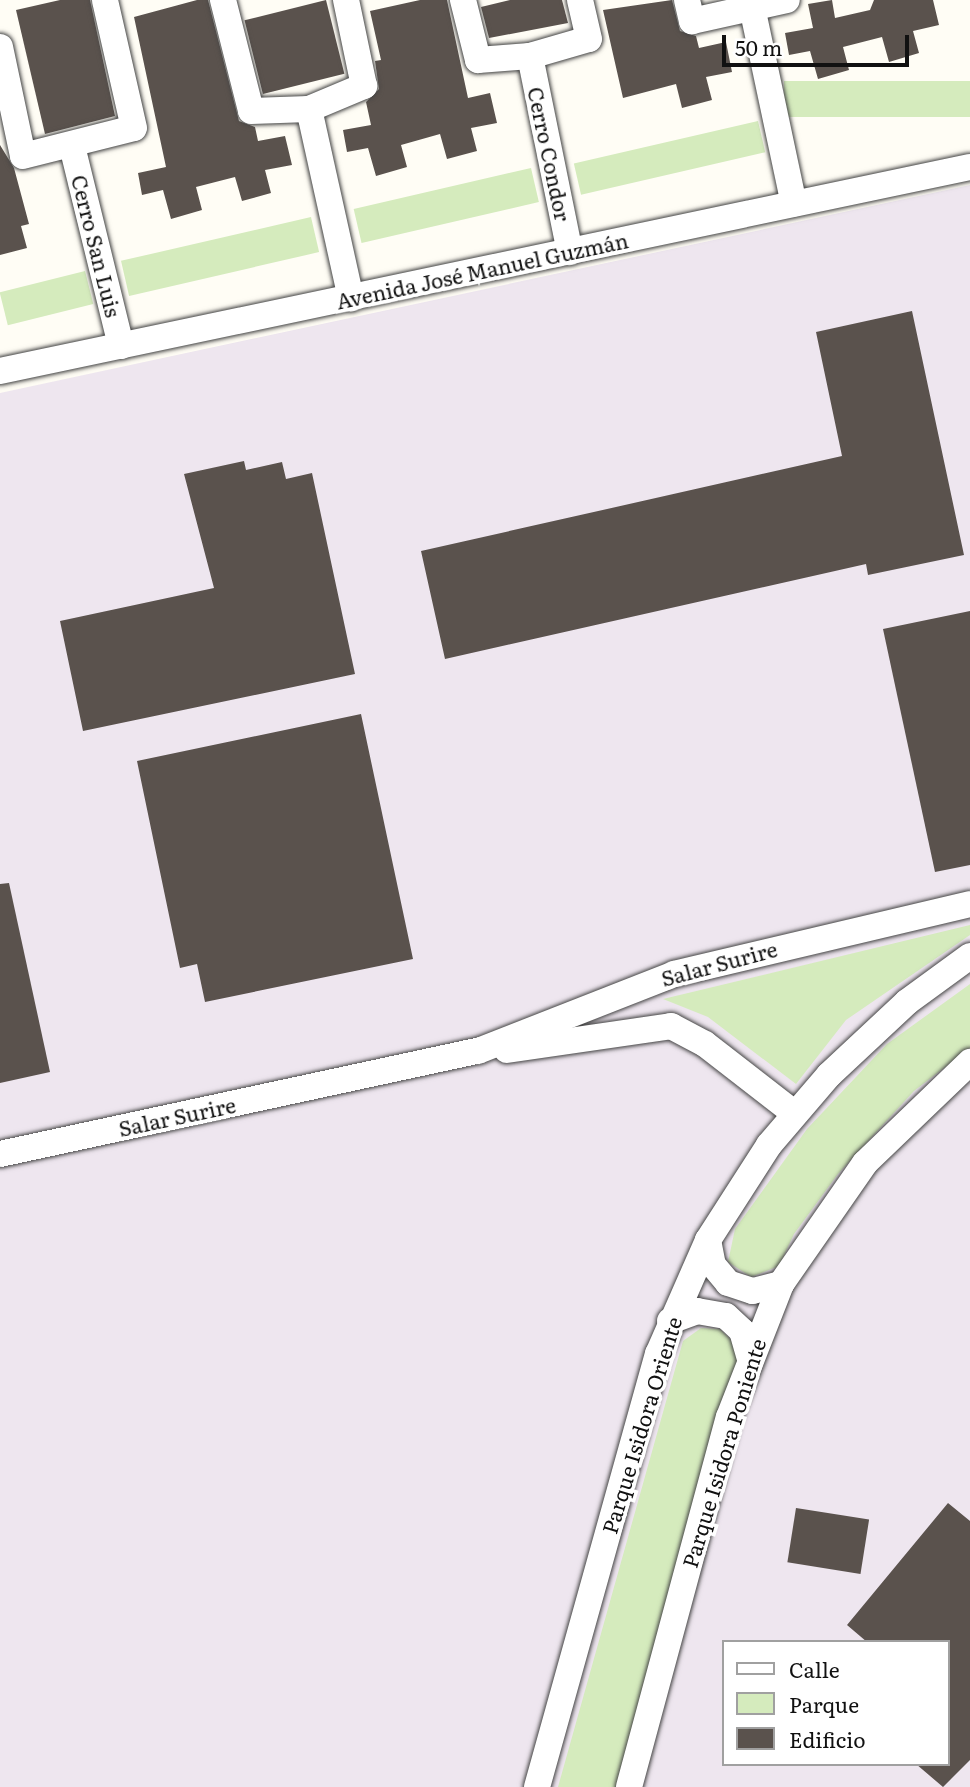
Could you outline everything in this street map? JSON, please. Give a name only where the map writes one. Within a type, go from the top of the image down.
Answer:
[{"type":"street","points":[[0,47],[23,156],[72,146],[134,128],[105,0]]},
{"type":"street","points":[[223,0],[251,111],[309,109],[364,86],[346,0]]},
{"type":"street","points":[[463,0],[478,60],[530,56],[589,39],[580,0]]},
{"type":"street","points":[[687,0],[692,21],[787,0]]},
{"type":"street","points":[[752,8],[794,204]]},
{"type":"street","name":"Cerro Condor","points":[[530,56],[570,252]]},
{"type":"street","points":[[309,109],[351,298]]},
{"type":"street","name":"Cerro San Luis","points":[[72,146],[121,346]]},
{"type":"street","name":"Avenida José Manuel Guzmán","points":[[0,372],[968,166]]},
{"type":"street","name":"Salar Surire","points":[[478,1051],[674,974],[970,904]]},
{"type":"street","name":"Parque Isidora Oriente","points":[[537,1787],[670,1321],[708,1240],[794,1113],[878,1027],[970,956]]},
{"type":"street","name":"Salar Surire","points":[[0,1154],[478,1051],[671,1026],[705,1044],[794,1113]]},
{"type":"street","name":"Parque Isidora Poniente","points":[[629,1787],[750,1359],[781,1284],[865,1163],[970,1062]]},
{"type":"street","points":[[708,1240],[713,1265],[728,1283],[753,1291],[781,1284]]},
{"type":"street","points":[[670,1321],[697,1311],[726,1316],[742,1331],[750,1359]]},
{"type":"shaded area","points":[[970,185],[970,1787],[0,1787],[0,393]]},
{"type":"green space","points":[[784,81],[970,81],[970,117],[784,117]]},
{"type":"green space","points":[[758,121],[765,152],[581,195],[574,164]]},
{"type":"green space","points":[[531,168],[539,202],[362,243],[354,209]]},
{"type":"green space","points":[[311,217],[319,252],[129,296],[121,261]]},
{"type":"green space","points":[[85,271],[93,304],[8,325],[0,292]]},
{"type":"green space","points":[[970,925],[970,935],[846,1020],[796,1084],[708,1017],[663,999]]},
{"type":"green space","points":[[970,984],[970,1048],[914,1091],[838,1174],[794,1234],[779,1266],[751,1277],[728,1262],[735,1229],[807,1129],[887,1044]]},
{"type":"green space","points":[[701,1328],[720,1329],[734,1343],[739,1365],[621,1787],[558,1787],[683,1341]]},
{"type":"building","points":[[60,0],[90,0],[115,116],[45,134],[16,10]]},
{"type":"building","points":[[197,0],[208,0],[239,121],[255,127],[258,141],[285,136],[292,165],[265,170],[271,193],[242,201],[235,177],[196,187],[202,210],[171,219],[163,190],[142,195],[138,173],[166,167],[134,17]]},
{"type":"building","points":[[326,0],[344,74],[263,94],[244,20]]},
{"type":"building","points":[[420,0],[447,0],[468,98],[490,93],[497,123],[471,128],[477,151],[447,159],[440,134],[401,145],[407,167],[376,176],[368,148],[347,152],[343,130],[371,125],[366,102],[379,89],[375,61],[381,60],[370,11]]},
{"type":"building","points":[[510,0],[562,0],[568,23],[489,38],[481,7]]},
{"type":"building","points":[[672,0],[680,31],[696,36],[699,48],[726,42],[732,72],[706,77],[712,100],[682,108],[676,84],[623,98],[603,10]]},
{"type":"building","points":[[832,0],[835,18],[870,10],[874,0],[933,0],[939,25],[913,31],[919,53],[889,62],[882,37],[843,47],[849,70],[818,79],[810,51],[789,55],[785,33],[813,28],[808,4]]},
{"type":"building","points":[[0,145],[14,168],[29,224],[21,226],[27,248],[0,255]]},
{"type":"building","points":[[912,311],[964,555],[868,575],[866,564],[445,659],[421,551],[842,456],[816,332]]},
{"type":"building","points":[[244,461],[246,470],[282,462],[286,479],[312,473],[355,674],[83,731],[60,621],[214,588],[184,474]]},
{"type":"building","points":[[970,611],[970,865],[935,872],[883,629]]},
{"type":"building","points":[[361,714],[413,959],[205,1002],[197,964],[180,968],[137,761]]},
{"type":"building","points":[[9,883],[50,1072],[0,1083],[0,884]]},
{"type":"building","points":[[948,1503],[970,1521],[970,1760],[943,1787],[918,1766],[949,1766],[949,1640],[865,1640],[847,1625]]},
{"type":"building","points":[[796,1508],[869,1520],[860,1574],[787,1562]]}]
